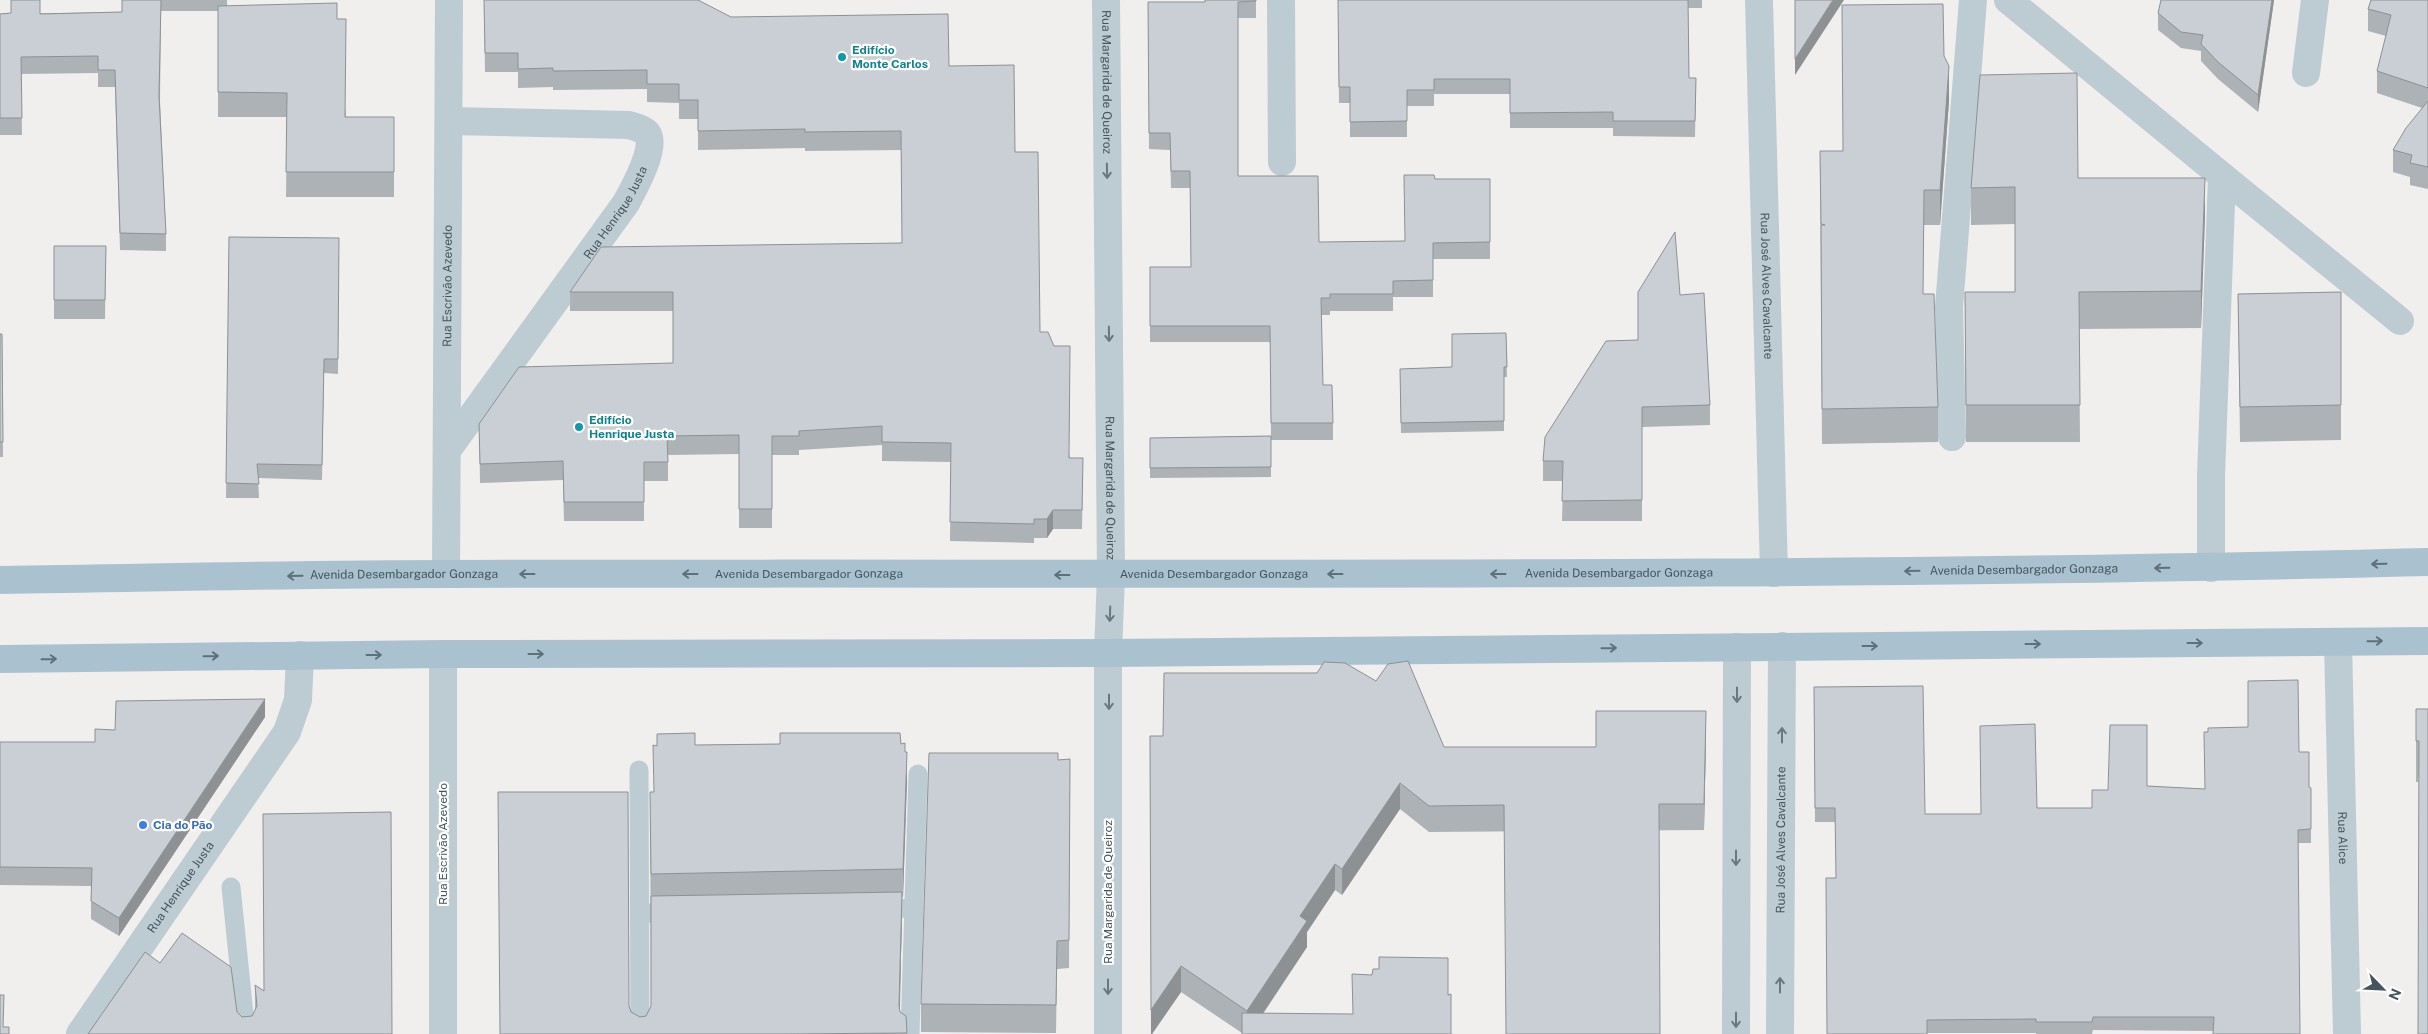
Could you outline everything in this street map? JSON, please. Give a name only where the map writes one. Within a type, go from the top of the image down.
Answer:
[{"type":"main road","name":"Avenida Desembargador Gonzaga","points":[[0,580],[446,574],[1111,575],[1774,573],[2211,568],[2428,562]]},
{"type":"main road","points":[[0,659],[443,654],[1108,653],[2428,641]]},
{"type":"street","name":"Rua Escrivão Azevedo","points":[[446,574],[449,0]]},
{"type":"street","name":"Rua Margarida de Queiroz","points":[[1106,0],[1111,575],[1108,653],[1108,1034]]},
{"type":"street","points":[[1281,0],[1282,162]]},
{"type":"street","name":"Rua José Alves Cavalcante","points":[[1759,0],[1774,573]]},
{"type":"street","points":[[1952,437],[1949,308],[1972,0]]},
{"type":"street","points":[[2008,0],[2400,321]]},
{"type":"street","points":[[2306,73],[2315,0]]},
{"type":"street","name":"Rua Henrique Justa","points":[[448,448],[626,203],[642,169],[650,140],[647,133],[629,125],[449,121]]},
{"type":"street","points":[[2211,568],[2212,467],[2222,176]]},
{"type":"street","name":"Rua Alice","points":[[2338,642],[2346,1034]]},
{"type":"street","points":[[1736,1034],[1737,646]]},
{"type":"street","name":"Rua José Alves Cavalcante","points":[[1780,1034],[1782,646]]},
{"type":"street","name":"Rua Escrivão Azevedo","points":[[442,1034],[443,654]]},
{"type":"street","name":"Rua Henrique Justa","points":[[80,1034],[287,732],[298,700],[300,655]]},
{"type":"lane","points":[[639,770],[640,1034]]},
{"type":"lane","points":[[910,1034],[918,774]]},
{"type":"lane","points":[[231,887],[246,1034]]},
{"type":"lane","points":[[855,910],[914,908]]},
{"type":"lane","points":[[640,913],[689,912]]},
{"type":"building","points":[[11,0],[40,0],[40,14],[122,12],[122,0],[161,0],[159,96],[166,234],[120,233],[115,70],[98,70],[98,56],[21,57],[22,118],[0,118],[0,14],[11,13]]},
{"type":"building","points":[[484,0],[698,0],[731,17],[948,14],[949,66],[1014,65],[1015,152],[1038,152],[1040,332],[1048,332],[1054,346],[1070,346],[1069,458],[1083,458],[1082,510],[1053,510],[1047,519],[1034,519],[1034,524],[950,522],[951,443],[882,442],[882,426],[799,431],[799,436],[772,436],[772,509],[739,509],[739,435],[667,436],[668,462],[644,462],[644,502],[564,502],[563,461],[480,464],[479,424],[519,367],[673,363],[673,292],[570,292],[601,247],[902,243],[901,131],[805,132],[805,129],[698,131],[698,100],[679,100],[679,84],[647,84],[647,70],[553,71],[553,68],[518,69],[518,53],[485,53]]},
{"type":"building","points":[[1205,0],[1256,0],[1238,2],[1238,176],[1318,176],[1319,242],[1405,241],[1404,175],[1434,175],[1435,179],[1490,179],[1490,242],[1433,243],[1433,280],[1393,281],[1393,294],[1330,294],[1330,298],[1321,298],[1323,385],[1332,385],[1333,423],[1271,423],[1270,326],[1150,326],[1150,267],[1191,267],[1190,171],[1171,171],[1170,133],[1149,133],[1148,2],[1205,2]]},
{"type":"building","points":[[1338,0],[1688,0],[1689,78],[1696,78],[1695,121],[1613,121],[1613,112],[1510,113],[1510,79],[1434,79],[1434,90],[1407,90],[1407,121],[1350,122],[1350,87],[1339,87]]},
{"type":"building","points":[[1795,0],[1833,0],[1795,59]]},
{"type":"building","points":[[2161,0],[2272,0],[2258,95],[2218,62],[2201,44],[2203,35],[2181,32],[2158,13]]},
{"type":"building","points":[[2371,0],[2428,0],[2428,88],[2377,71],[2391,15],[2368,9]]},
{"type":"building","points":[[337,3],[337,19],[346,19],[345,117],[394,117],[394,172],[286,172],[287,93],[218,92],[218,6]]},
{"type":"building","points":[[1943,4],[1944,56],[1949,66],[1940,190],[1924,190],[1923,294],[1934,294],[1938,407],[1822,409],[1821,225],[1825,225],[1821,224],[1820,151],[1843,151],[1842,5]]},
{"type":"building","points":[[2077,73],[2078,178],[2205,178],[2201,291],[2079,292],[2080,405],[1966,405],[1965,292],[2015,292],[2015,187],[1971,188],[1980,75]]},
{"type":"building","points":[[2428,101],[2428,167],[2410,163],[2412,155],[2393,150],[2406,128]]},
{"type":"building","points":[[1675,232],[1680,295],[1704,293],[1710,405],[1642,407],[1642,500],[1562,501],[1563,461],[1543,461],[1545,437],[1606,341],[1638,340],[1638,292]]},
{"type":"building","points":[[229,237],[339,238],[338,359],[324,359],[322,465],[257,464],[259,484],[226,483]]},
{"type":"building","points":[[54,246],[106,246],[105,300],[54,300]]},
{"type":"building","points":[[2341,292],[2341,405],[2240,407],[2238,294]]},
{"type":"building","points":[[1506,333],[1507,367],[1504,367],[1504,421],[1401,423],[1400,369],[1452,367],[1452,334]]},
{"type":"building","points":[[0,334],[2,334],[3,442],[0,442]]},
{"type":"building","points":[[1271,436],[1271,467],[1150,468],[1150,438]]},
{"type":"building","points":[[1408,661],[1444,747],[1596,747],[1596,711],[1706,711],[1704,804],[1659,804],[1660,1034],[1506,1034],[1504,805],[1429,806],[1400,783],[1342,869],[1335,864],[1300,916],[1307,921],[1247,1011],[1181,966],[1151,1010],[1150,736],[1163,736],[1164,673],[1317,673],[1324,662],[1345,663],[1376,681],[1388,664]]},
{"type":"building","points":[[2298,680],[2299,752],[2309,752],[2309,787],[2311,788],[2311,829],[2298,830],[2300,1034],[2213,1034],[2214,1017],[2093,1017],[2092,1022],[2036,1022],[2036,1019],[1927,1020],[1927,1034],[1827,1034],[1826,878],[1836,878],[1835,808],[1815,808],[1814,687],[1923,686],[1925,814],[1981,814],[1980,726],[2035,724],[2037,808],[2092,808],[2092,790],[2108,790],[2110,725],[2147,725],[2147,786],[2205,789],[2204,732],[2208,732],[2208,728],[2248,727],[2248,681]]},
{"type":"building","points":[[265,699],[119,918],[91,901],[92,868],[0,867],[0,742],[95,742],[95,729],[115,730],[116,701]]},
{"type":"building","points":[[2416,709],[2428,709],[2428,1034],[2418,1034],[2419,741],[2416,741]]},
{"type":"building","points":[[695,733],[695,745],[780,744],[780,733],[900,733],[901,744],[905,743],[905,752],[907,752],[903,869],[651,874],[650,792],[654,792],[653,745],[657,746],[657,734]]},
{"type":"building","points":[[929,753],[1058,753],[1058,760],[1070,759],[1069,940],[1057,941],[1056,1005],[921,1004]]},
{"type":"building","points":[[498,792],[628,792],[629,1006],[631,1012],[640,1017],[646,1016],[651,1006],[651,896],[902,892],[899,1006],[900,1012],[906,1016],[907,1033],[500,1034]]},
{"type":"building","points":[[391,812],[392,1034],[88,1034],[145,952],[160,963],[182,933],[231,967],[237,1012],[242,1017],[252,1016],[257,1006],[255,985],[264,991],[263,814]]},
{"type":"building","points":[[1379,957],[1448,958],[1448,995],[1451,994],[1451,1034],[1242,1034],[1242,1013],[1353,1014],[1352,974],[1372,975],[1373,969],[1379,969]]},
{"type":"building","points":[[0,995],[4,995],[3,1027],[9,1027],[9,1034],[0,1034]]},
{"type":"place","name":"Edifício Monte Carlos","points":[[842,57]]},
{"type":"place","name":"Edifício Henrique Justa","points":[[579,427]]},
{"type":"place","name":"Cia do Pão","points":[[143,825]]}]
